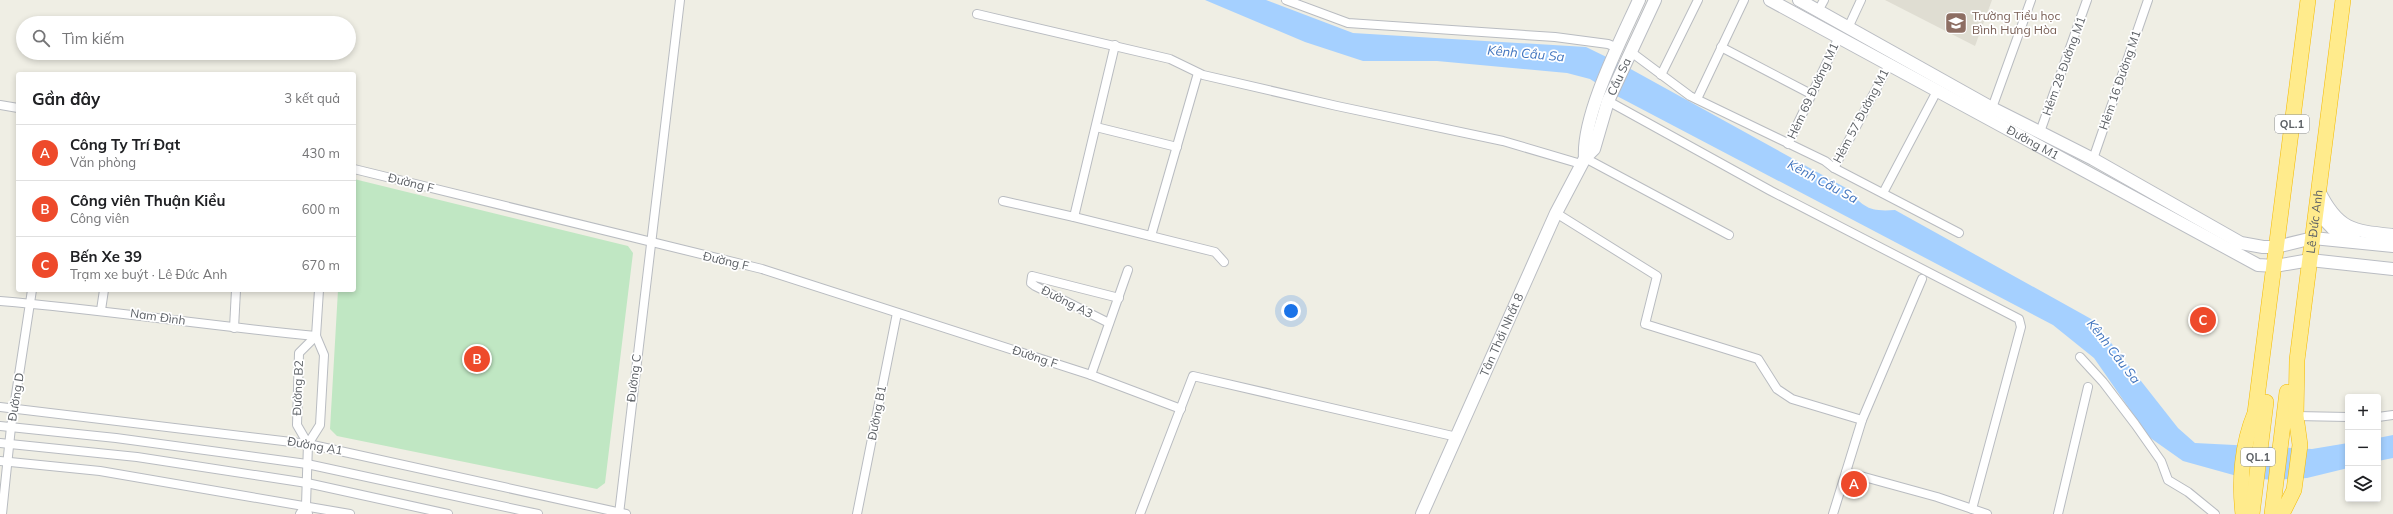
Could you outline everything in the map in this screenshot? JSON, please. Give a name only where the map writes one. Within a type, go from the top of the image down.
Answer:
[{"type":"highway","name":"QL.1","points":[[2243,514],[2247,486],[2263,424],[2308,0]]},
{"type":"highway","name":"QL.1","points":[[2281,246],[2317,0]]},
{"type":"highway","name":"Lê Đức Anh","points":[[2272,514],[2308,240],[2335,0]]},
{"type":"highway","name":"Lê Đức Anh","points":[[2308,240],[2316,211],[2319,191],[2343,0]]},
{"type":"highway","name":"Lê Đức Anh","points":[[2282,514],[2294,490],[2300,444],[2296,416],[2297,360],[2305,261]]},
{"type":"highway","name":"QL.1","points":[[2252,514],[2247,486],[2246,442],[2255,413],[2279,265]]},
{"type":"street","name":"Đường C","points":[[621,513],[650,243],[680,0]]},
{"type":"street","points":[[1286,0],[1348,23],[1555,37],[1608,44],[1618,48]]},
{"type":"street","name":"Cầu Sa","points":[[1603,99],[1618,48],[1639,0]]},
{"type":"street","name":"Cầu Sa","points":[[1603,99],[1631,52],[1655,0]]},
{"type":"street","points":[[1662,75],[1698,0]]},
{"type":"street","points":[[1697,99],[1744,0]]},
{"type":"street","name":"Đường M1","points":[[1770,0],[2258,265],[2279,265],[2305,261],[2393,269]]},
{"type":"street","name":"Đường M1","points":[[1799,0],[1992,108],[2093,159],[2241,243],[2263,248],[2308,240],[2393,246]]},
{"type":"street","points":[[1818,11],[1824,0]]},
{"type":"street","points":[[1848,28],[1861,0]]},
{"type":"street","points":[[1992,108],[2031,0]]},
{"type":"street","name":"Hẻm 28 Đường M1","points":[[2040,132],[2088,0]]},
{"type":"street","name":"Hẻm 16 Đường M1","points":[[2093,159],[2148,0]]},
{"type":"street","points":[[977,14],[1170,59],[1198,73],[1337,106],[1503,141],[1583,161],[1728,235]]},
{"type":"street","name":"Hẻm 69 Đường M1","points":[[1788,144],[1838,37]]},
{"type":"street","points":[[1074,217],[1115,45]]},
{"type":"street","points":[[1721,46],[1811,94]]},
{"type":"street","points":[[1631,52],[1697,99],[1825,161],[1834,168],[1959,233]]},
{"type":"street","name":"Hẻm 57 Đường M1","points":[[1834,168],[1889,65]]},
{"type":"street","points":[[1151,236],[1198,73]]},
{"type":"street","points":[[1883,194],[1937,91]]},
{"type":"street","points":[[1603,99],[1771,191],[1817,212],[2019,319],[2021,327],[1972,509]]},
{"type":"street","name":"Tân Thới Nhất 8","points":[[1422,514],[1556,213],[1583,161],[1594,149],[1603,99]]},
{"type":"street","points":[[0,105],[16,108]]},
{"type":"street","points":[[1096,127],[1177,147]]},
{"type":"street","points":[[2036,145],[2040,132]]},
{"type":"street","name":"Đường F","points":[[356,170],[650,243],[762,269],[1091,375],[1181,409]]},
{"type":"street","points":[[2319,191],[2334,216],[2346,227],[2393,235]]},
{"type":"street","points":[[1003,201],[1215,252],[1224,262]]},
{"type":"street","points":[[2316,211],[2328,226],[2338,231],[2393,240]]},
{"type":"street","points":[[1556,213],[1657,276],[1645,324],[1758,359],[1777,389],[1792,399],[1862,420]]},
{"type":"street","points":[[1091,375],[1128,270]]},
{"type":"street","name":"Đường A3","points":[[1109,323],[1035,286],[1031,283],[1032,276],[1119,298]]},
{"type":"street","points":[[1833,514],[1862,420],[1922,279]]},
{"type":"street","name":"Đường D","points":[[2,514],[4,461],[9,444],[32,292]]},
{"type":"street","points":[[101,310],[104,292]]},
{"type":"street","points":[[234,328],[236,292]]},
{"type":"street","name":"Đường B2","points":[[316,336],[299,352],[297,425],[308,444],[320,425],[324,355],[316,336],[319,292]]},
{"type":"street","name":"Nam Đình","points":[[0,301],[101,310],[234,328],[316,336]]},
{"type":"street","name":"Đường B1","points":[[857,514],[897,313]]},
{"type":"street","points":[[2080,358],[2103,382],[2135,424],[2161,461],[2168,480],[2188,492],[2216,514]]},
{"type":"street","points":[[1140,514],[1194,376],[1457,436]]},
{"type":"street","points":[[2058,514],[2088,386]]},
{"type":"street","name":"Đường A1","points":[[0,407],[308,444],[621,513]]},
{"type":"street","points":[[2381,417],[2393,415]]},
{"type":"street","points":[[2296,416],[2345,417]]},
{"type":"street","name":"Đường A1","points":[[0,426],[116,438],[308,464],[538,514]]},
{"type":"street","points":[[0,444],[137,457],[307,483],[448,514]]},
{"type":"street","points":[[308,444],[306,505],[308,514]]},
{"type":"street","points":[[4,461],[100,470],[306,505],[350,514]]},
{"type":"street","points":[[1846,472],[1987,514]]},
{"type":"street","points":[[300,514],[306,505]]},
{"type":"shaded area","name":"Trường Tiểu học Bình Hưng Hòa","points":[[1885,0],[1992,0],[1975,46]]},
{"type":"green space","points":[[356,179],[628,246],[633,253],[605,483],[597,489],[337,436],[330,429],[338,292],[356,292]]},
{"type":"water","name":"Kênh Cầu Sa","points":[[1205,0],[1266,0],[1353,33],[1586,47],[1627,67],[1846,188],[1857,200],[1867,207],[1878,210],[1895,210],[2093,320],[2178,428],[2195,443],[2312,449],[2345,444],[2345,469],[2307,478],[2272,480],[2237,476],[2183,461],[2149,437],[2094,358],[2053,325],[1615,95],[1590,79],[1567,73],[1437,61],[1363,61],[1305,42]]},
{"type":"water","points":[[2393,435],[2393,458],[2381,460],[2381,437]]},
{"type":"place","name":"Trường Tiểu học Bình Hưng Hòa","points":[[1956,23]]},
{"type":"place","name":"Bến Xe 39","points":[[2203,320]]},
{"type":"place","name":"Công viên Thuận Kiều","points":[[477,359]]},
{"type":"place","name":"Công Ty Trí Đạt","points":[[1854,484]]}]
